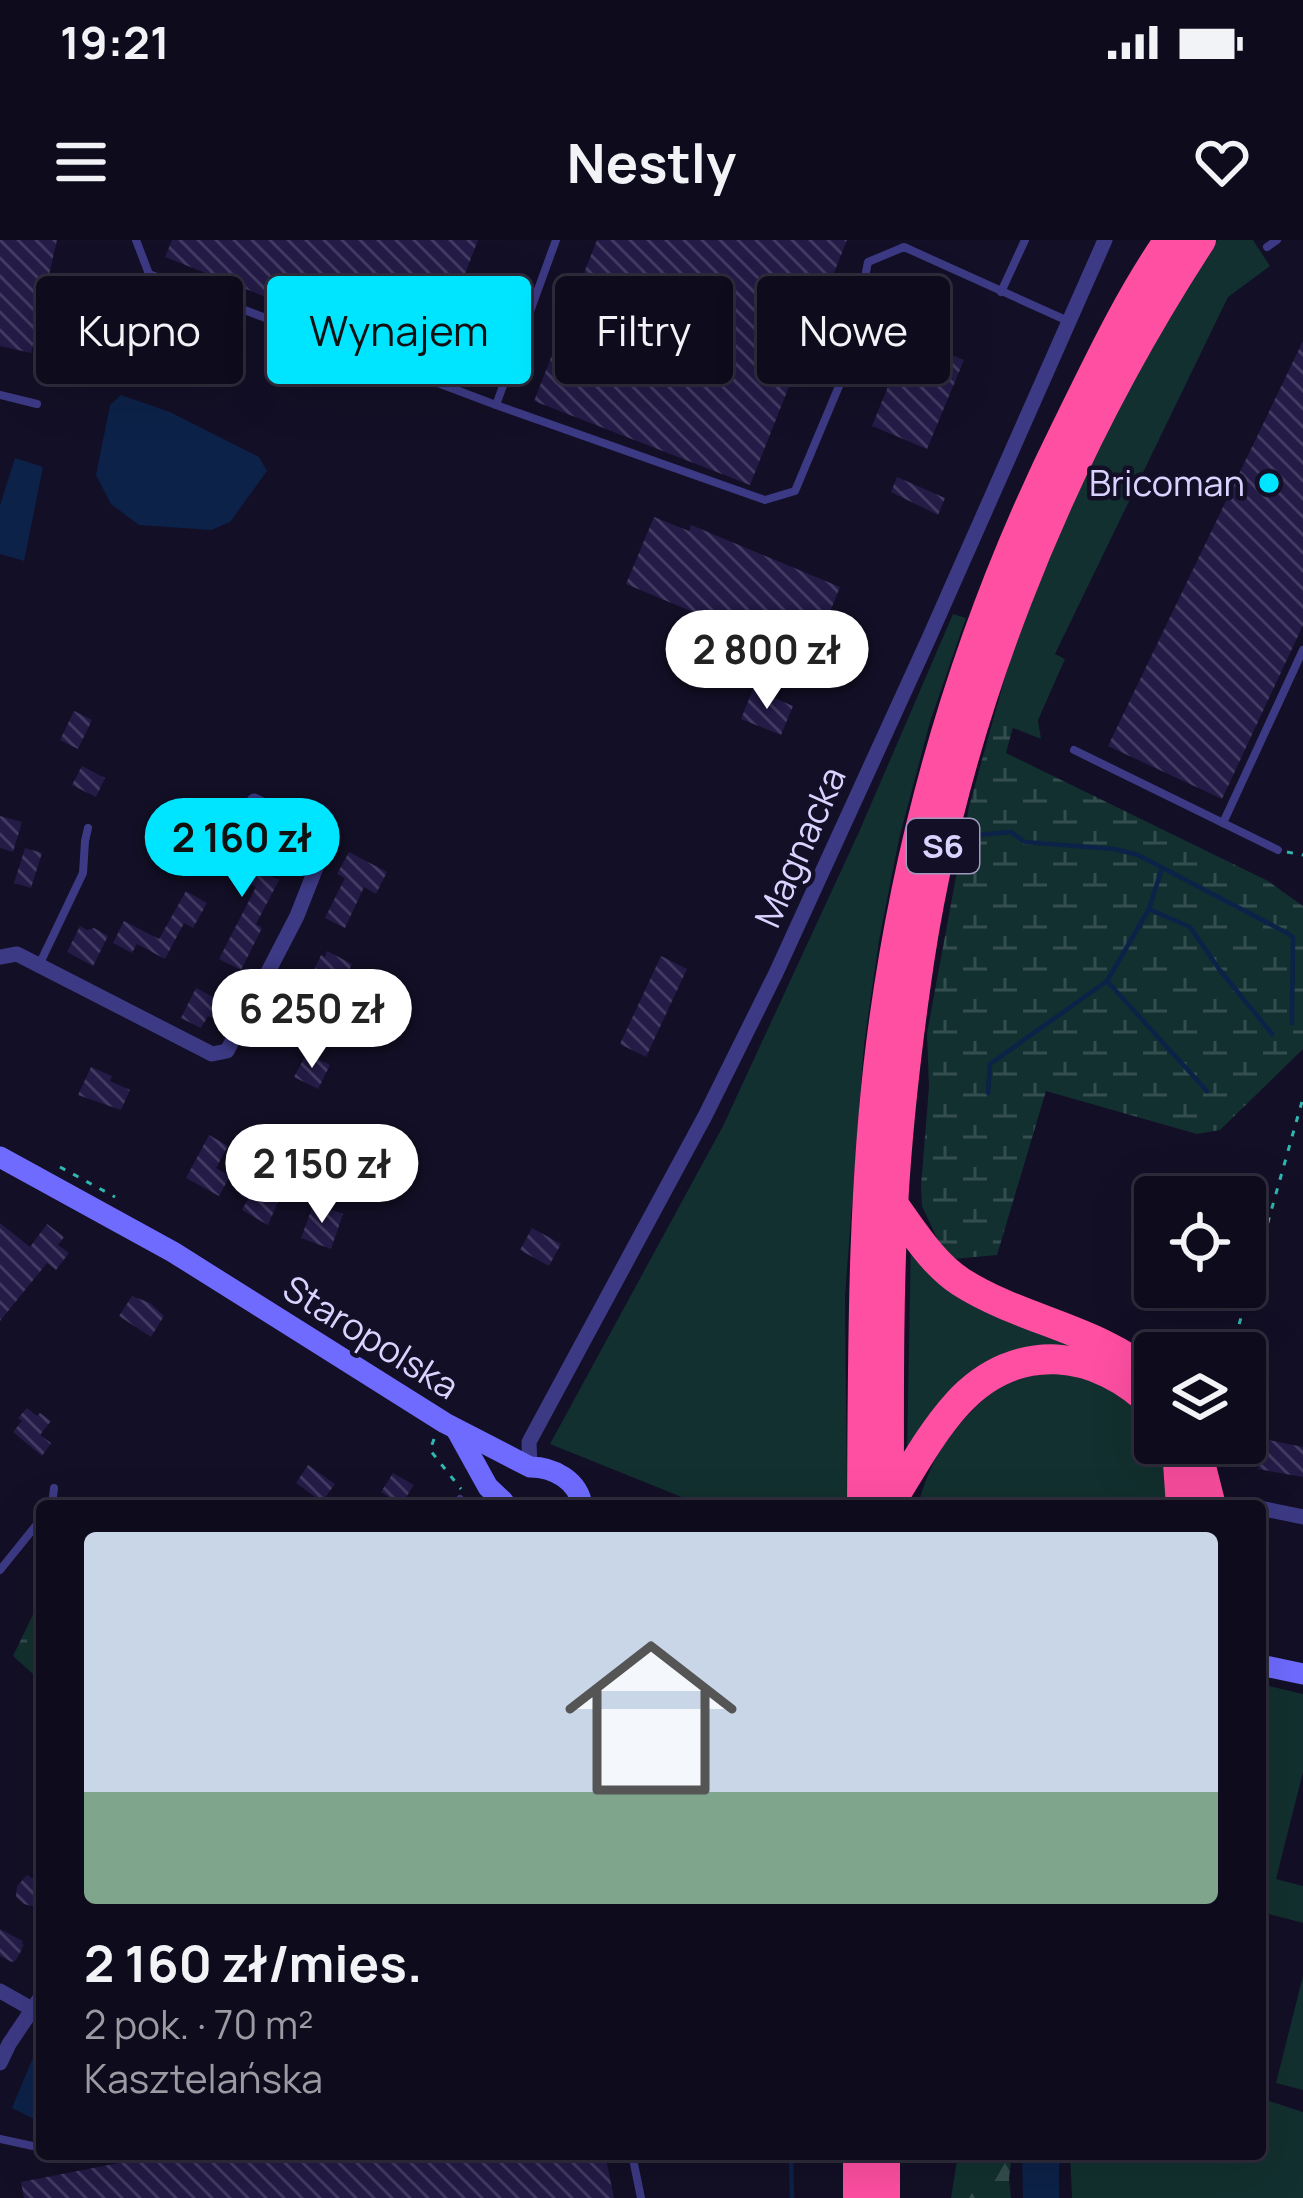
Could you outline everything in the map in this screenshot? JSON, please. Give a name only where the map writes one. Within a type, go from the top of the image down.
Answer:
[{"type":"highway","name":"S6","points":[[863,1500],[876,1363],[880,1047],[915,843],[946,727],[1030,500],[1108,343],[1169,240]]},
{"type":"highway","name":"S6","points":[[878,1259],[893,1204],[923,941],[975,724],[1001,644],[1058,503],[1126,364],[1201,240]]},
{"type":"highway","points":[[893,1204],[929,1252],[958,1280],[1134,1362]]},
{"type":"highway","points":[[892,1500],[935,1431],[961,1400],[1010,1367],[1065,1359],[1092,1364],[1134,1387]]},
{"type":"highway","name":"S6","points":[[876,1363],[889,1500]]},
{"type":"highway","points":[[1178,1464],[1181,1500]]},
{"type":"highway","points":[[1201,1464],[1210,1500]]},
{"type":"highway","points":[[858,2160],[858,2198]]},
{"type":"highway","points":[[884,2198],[885,2160]]},
{"type":"main road","name":"Staropolska","points":[[0,1157],[173,1252],[446,1434],[530,1467],[542,1467],[570,1482],[581,1500]]},
{"type":"main road","name":"Staropolska","points":[[446,1434],[500,1500]]},
{"type":"main road","points":[[504,1500],[511,1480],[530,1467]]},
{"type":"main road","points":[[1266,1666],[1303,1674]]},
{"type":"street","name":"Magnacka","points":[[530,1467],[529,1442],[705,1116],[776,973],[1105,240]]},
{"type":"street","points":[[0,957],[17,955],[212,1054],[227,1052],[296,916],[329,835],[254,801]]},
{"type":"street","points":[[1266,1509],[1303,1517]]},
{"type":"street","points":[[0,1991],[32,2009]]},
{"type":"street","points":[[0,2062],[36,2003]]},
{"type":"lane","points":[[136,240],[149,274],[765,500],[795,491],[847,368],[868,262],[904,247],[1068,321]]},
{"type":"lane","points":[[496,405],[556,240]]},
{"type":"lane","points":[[1001,292],[1025,240]]},
{"type":"lane","points":[[1267,247],[1277,240]]},
{"type":"lane","points":[[0,395],[38,404]]},
{"type":"lane","points":[[1222,823],[1303,650]]},
{"type":"lane","points":[[1074,749],[1278,850]]},
{"type":"lane","points":[[39,965],[83,873],[88,828]]},
{"type":"lane","points":[[878,1259],[877,1304],[878,1259]]},
{"type":"lane","points":[[876,1363],[877,1318],[876,1363]]},
{"type":"lane","points":[[53,1500],[54,1488]]},
{"type":"lane","points":[[0,1570],[36,1526]]},
{"type":"lane","points":[[0,2139],[36,2147]]},
{"type":"lane","points":[[633,2160],[641,2198]]},
{"type":"path","points":[[1237,1332],[1303,1098]]},
{"type":"path","points":[[446,1434],[430,1450],[463,1490],[459,1500]]},
{"type":"green space","points":[[1217,240],[1253,240],[1270,266],[1228,297],[1055,654],[1065,659],[1038,720],[1041,739],[993,720],[1054,537],[1095,449]]},
{"type":"green space","points":[[953,614],[966,618],[930,722],[899,839],[864,1045],[845,1297],[847,1500],[689,1500],[550,1444],[723,1126]]},
{"type":"green space","points":[[993,720],[1013,727],[1006,753],[1268,881],[1303,906],[1303,1049],[1220,1130],[1197,1134],[1046,1091],[997,1255],[953,1259],[940,1245],[922,1206],[927,1033],[969,807]]},
{"type":"green space","points":[[911,1235],[1095,1352],[1036,1348],[907,1459]]},
{"type":"green space","points":[[1076,1372],[1134,1404],[1134,1464],[1165,1464],[1168,1500],[920,1500],[941,1449],[958,1426],[989,1395],[1020,1377]]},
{"type":"green space","points":[[36,1608],[36,1675],[13,1656]]},
{"type":"green space","points":[[1266,1685],[1303,1694],[1303,1772],[1276,1879],[1303,1886],[1303,1923],[1269,1914],[1266,1918]]},
{"type":"green space","points":[[1303,1976],[1303,2090],[1276,2083]]},
{"type":"green space","points":[[1266,2100],[1303,2112],[1303,2198],[1072,2198],[1070,2160],[1266,2160]]},
{"type":"green space","points":[[957,2160],[1011,2160],[1011,2198],[951,2198]]},
{"type":"water","points":[[121,395],[170,412],[259,457],[267,471],[230,522],[211,530],[139,525],[111,504],[96,475],[110,405]]},
{"type":"water","points":[[15,458],[43,467],[24,561],[0,554],[0,505]]},
{"type":"water","points":[[36,2050],[36,2120],[12,2108]]},
{"type":"water","points":[[1022,2160],[1059,2160],[1059,2198],[1023,2198]]},
{"type":"building","points":[[0,240],[57,240],[49,276],[36,276],[31,353],[0,346]]},
{"type":"building","points":[[172,240],[478,240],[464,276],[267,276],[267,297],[243,288],[243,276],[213,276],[165,257]]},
{"type":"building","points":[[597,240],[847,240],[833,276],[757,276],[757,384],[790,384],[750,485],[534,401],[555,347],[555,384],[733,384],[733,276],[583,276]]},
{"type":"building","name":"Bricoman","points":[[1303,341],[1303,625],[1222,799],[1108,746]]},
{"type":"building","points":[[950,354],[964,360],[927,449],[872,426],[889,384],[950,384]]},
{"type":"building","points":[[897,477],[945,498],[938,515],[891,492]]},
{"type":"building","points":[[654,517],[689,531],[691,525],[840,587],[810,661],[626,584]]},
{"type":"building","points":[[753,689],[793,706],[781,735],[741,719]]},
{"type":"building","points":[[74,711],[92,720],[78,749],[60,740]]},
{"type":"building","points":[[82,766],[105,778],[96,797],[72,785]]},
{"type":"building","points":[[0,816],[22,822],[13,852],[0,848]]},
{"type":"building","points":[[210,845],[256,863],[279,880],[256,924],[262,928],[241,970],[219,959],[256,887],[216,867],[211,877],[196,870]]},
{"type":"building","points":[[25,848],[42,853],[31,888],[14,883]]},
{"type":"building","points":[[349,852],[387,872],[376,894],[364,887],[345,928],[325,918],[345,878],[337,874]]},
{"type":"building","points":[[186,891],[207,903],[193,928],[184,923],[165,959],[137,944],[132,953],[113,943],[124,921],[159,939]]},
{"type":"building","points":[[80,926],[108,936],[93,966],[67,952]]},
{"type":"building","points":[[327,951],[352,964],[333,1005],[307,992],[321,955],[325,957]]},
{"type":"building","points":[[661,956],[687,969],[646,1057],[620,1044]]},
{"type":"building","points":[[196,988],[227,1004],[218,1021],[208,1016],[201,1028],[181,1018]]},
{"type":"building","points":[[307,1053],[330,1065],[318,1089],[294,1077]]},
{"type":"building","points":[[91,1067],[130,1090],[121,1110],[78,1095]]},
{"type":"building","points":[[209,1135],[228,1146],[216,1168],[230,1176],[219,1196],[186,1178]]},
{"type":"building","points":[[269,1151],[295,1162],[268,1225],[242,1210],[248,1199],[239,1194]]},
{"type":"building","points":[[314,1203],[343,1214],[331,1249],[301,1238]]},
{"type":"building","points":[[0,1223],[30,1247],[47,1224],[64,1237],[58,1245],[69,1253],[56,1270],[47,1263],[0,1321]]},
{"type":"building","points":[[532,1228],[561,1244],[549,1266],[520,1250]]},
{"type":"building","points":[[132,1296],[150,1303],[164,1316],[151,1337],[119,1316]]},
{"type":"building","points":[[27,1408],[51,1421],[40,1435],[51,1443],[42,1456],[13,1432]]},
{"type":"building","points":[[1266,1439],[1303,1447],[1303,1477],[1258,1469],[1259,1464],[1266,1464]]},
{"type":"building","points":[[308,1465],[335,1484],[319,1500],[296,1483]]},
{"type":"building","points":[[393,1473],[414,1485],[404,1500],[381,1492]]},
{"type":"building","points":[[27,1875],[36,1880],[35,1907],[16,1897],[17,1886]]},
{"type":"building","points":[[0,1929],[23,1941],[12,1962],[0,1956]]},
{"type":"building","points":[[134,2160],[606,2160],[614,2198],[24,2198],[21,2182]]},
{"type":"waterway","points":[[977,835],[1011,832],[1025,842],[1138,855],[1287,933],[1293,937],[1292,1023]]},
{"type":"waterway","points":[[988,1093],[990,1064],[1107,981],[1149,909],[1162,868]]},
{"type":"waterway","points":[[1149,909],[1190,927],[1272,1034]]},
{"type":"waterway","points":[[1107,981],[1207,1091]]},
{"type":"waterway","points":[[791,2160],[792,2198]]},
{"type":"place","name":"Bricoman","points":[[1269,483]]}]
